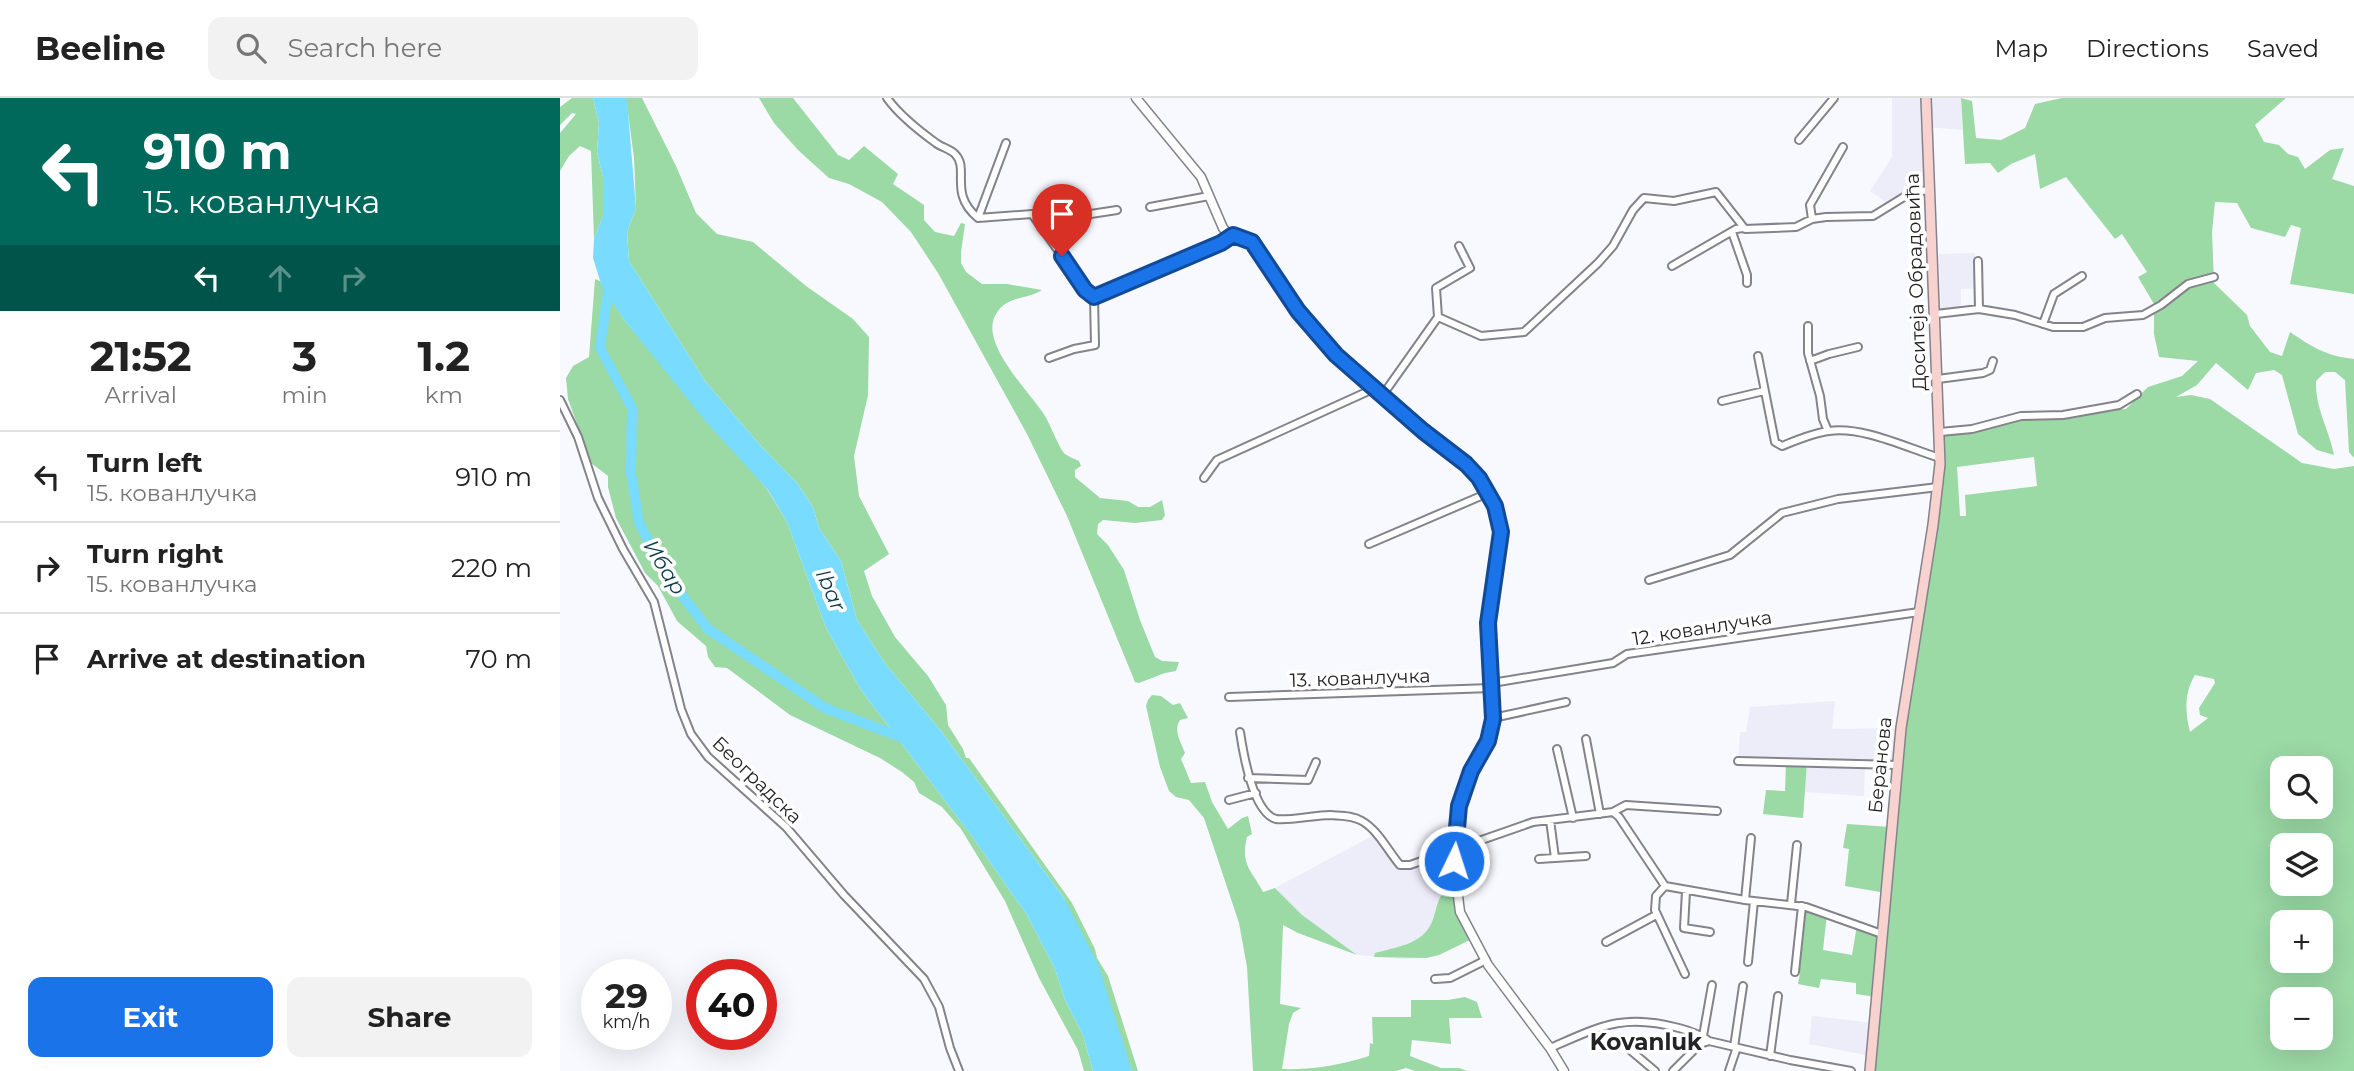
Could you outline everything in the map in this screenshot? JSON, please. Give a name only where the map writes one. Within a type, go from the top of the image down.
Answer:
[{"type":"main road","name":"Доситеја Обрадовића","points":[[1926,98],[1940,461]]},
{"type":"main road","name":"Беранова","points":[[1870,1071],[1905,698],[1940,461]]},
{"type":"street","points":[[887,98],[918,130],[955,154],[960,163],[961,196],[967,209],[978,218],[1032,215],[1085,290],[1094,297]]},
{"type":"street","points":[[1798,139],[1834,98]]},
{"type":"street","points":[[1139,99],[1193,165],[1223,228],[1252,242],[1298,311],[1336,355],[1373,389],[1466,464],[1495,506],[1501,532],[1488,623],[1493,719],[1488,741],[1471,771],[1459,806],[1454,850],[1460,912],[1486,960],[1564,1071]]},
{"type":"street","points":[[978,218],[1006,143]]},
{"type":"street","points":[[1812,219],[1810,205],[1843,147]]},
{"type":"street","points":[[1672,266],[1742,228],[1796,227],[1812,219],[1873,216],[1912,192],[1930,190]]},
{"type":"street","points":[[1438,317],[1481,336],[1524,332],[1598,263],[1613,246],[1633,210],[1644,198],[1674,201],[1716,192],[1742,228]]},
{"type":"street","points":[[1150,207],[1209,196]]},
{"type":"street","points":[[1038,222],[1117,210]]},
{"type":"street","points":[[1732,232],[1747,275],[1746,283]]},
{"type":"street","points":[[1094,297],[1221,243],[1233,235]]},
{"type":"street","points":[[1382,396],[1438,317],[1436,288],[1470,268],[1459,246]]},
{"type":"street","points":[[1978,261],[1979,309]]},
{"type":"street","points":[[2043,324],[2054,294],[2082,276]]},
{"type":"street","points":[[1936,314],[1979,309],[2015,315],[2053,327],[2083,327],[2105,318],[2143,315],[2161,306],[2188,284],[2214,277]]},
{"type":"street","points":[[1049,358],[1095,345],[1094,297]]},
{"type":"street","points":[[1808,326],[1810,361],[1828,430]]},
{"type":"street","points":[[1810,361],[1858,347]]},
{"type":"street","points":[[1758,356],[1775,442],[1778,445],[1782,446],[1828,430],[1852,430],[1940,461]]},
{"type":"street","points":[[1938,379],[1983,373],[1990,370],[1993,361]]},
{"type":"street","points":[[1204,478],[1217,460],[1373,389]]},
{"type":"street","points":[[1722,401],[1764,391]]},
{"type":"street","points":[[1940,432],[1972,429],[2021,416],[2063,415],[2119,405],[2137,394]]},
{"type":"street","name":"Београдска","points":[[560,400],[578,437],[598,498],[623,549],[654,602],[681,709],[691,734],[708,757],[786,827],[844,895],[924,979],[940,1007],[959,1071]]},
{"type":"street","points":[[1649,580],[1730,555],[1782,513],[1838,499],[1938,487]]},
{"type":"street","points":[[1369,544],[1488,493]]},
{"type":"street","name":"12. кованлучка","points":[[1492,686],[1613,663],[1627,654],[1919,612]]},
{"type":"street","name":"13. кованлучка","points":[[1229,697],[1492,686]]},
{"type":"street","points":[[1493,719],[1566,702]]},
{"type":"street","points":[[1240,732],[1248,778],[1267,813],[1276,819],[1321,815],[1348,816],[1362,821],[1401,865],[1410,865],[1526,824],[1613,812],[1626,805],[1717,811]]},
{"type":"street","points":[[1586,739],[1600,814]]},
{"type":"street","points":[[1557,749],[1573,818]]},
{"type":"street","points":[[1738,761],[1898,765]]},
{"type":"street","points":[[1248,778],[1308,780],[1316,762]]},
{"type":"street","points":[[1229,800],[1256,793]]},
{"type":"street","points":[[1613,812],[1665,886],[1745,900],[1802,906],[1882,934]]},
{"type":"street","points":[[1550,820],[1555,858]]},
{"type":"street","points":[[1745,900],[1751,838]]},
{"type":"street","points":[[1791,904],[1797,845]]},
{"type":"street","points":[[1539,859],[1586,856]]},
{"type":"street","points":[[1665,886],[1656,896],[1656,915],[1685,974]]},
{"type":"street","points":[[1686,891],[1684,928],[1710,932]]},
{"type":"street","points":[[1748,962],[1754,901]]},
{"type":"street","points":[[1795,972],[1802,906]]},
{"type":"street","points":[[1606,942],[1656,915]]},
{"type":"street","points":[[1435,979],[1450,978],[1486,960]]},
{"type":"street","points":[[1676,1070],[1706,1038],[1712,985]]},
{"type":"street","points":[[1729,1071],[1736,1047],[1743,986]]},
{"type":"street","points":[[1770,1056],[1778,996]]},
{"type":"street","points":[[1550,1048],[1590,1031],[1637,1020],[1671,1026],[1770,1056],[1852,1071]]},
{"type":"street","points":[[1630,1050],[1655,1071]]},
{"type":"shaded area","points":[[1892,98],[1961,98],[1962,130],[1928,127],[1930,190],[1912,192],[1890,205],[1870,191],[1892,157]]},
{"type":"shaded area","points":[[1975,253],[1978,288],[1961,289],[1961,311],[1941,313],[1939,254]]},
{"type":"shaded area","points":[[1835,701],[1832,729],[1901,728],[1898,765],[1865,765],[1864,796],[1805,792],[1807,763],[1738,761],[1740,732],[1746,732],[1750,707]]},
{"type":"shaded area","points":[[1376,834],[1400,865],[1454,850],[1457,888],[1439,955],[1403,959],[1357,955],[1302,915],[1275,888]]},
{"type":"shaded area","points":[[1812,1016],[1874,1023],[1871,1056],[1809,1044]]},
{"type":"green space","points":[[572,98],[593,98],[599,123],[597,152],[603,177],[603,216],[594,239],[591,151],[580,146],[569,156],[560,171],[560,133],[576,114],[572,113],[560,125],[560,107]]},
{"type":"green space","points":[[626,98],[642,98],[696,213],[717,234],[753,242],[806,286],[853,319],[869,337],[868,395],[854,456],[859,496],[889,554],[864,571],[872,596],[895,637],[928,676],[946,705],[948,725],[966,758],[969,758],[1072,903],[1108,976],[1138,1071],[1132,1071],[1064,898],[941,731],[884,662],[857,620],[841,561],[819,528],[813,507],[797,483],[705,381],[629,261],[627,232],[636,208],[634,158]]},
{"type":"green space","points":[[759,98],[793,98],[838,155],[849,160],[864,146],[898,174],[893,184],[924,205],[924,220],[935,232],[954,236],[961,223],[965,224],[961,263],[966,272],[982,284],[1007,284],[1042,290],[1011,301],[1001,308],[992,326],[994,339],[1009,367],[1045,416],[1063,452],[1079,461],[1081,466],[1075,470],[1075,477],[1100,498],[1128,501],[1138,507],[1150,507],[1162,500],[1165,515],[1162,520],[1135,523],[1103,520],[1098,524],[1097,534],[1108,545],[1124,570],[1155,657],[1162,661],[1179,662],[1176,671],[1135,682],[1067,516],[1027,434],[938,273],[911,232],[882,202],[849,184],[829,178],[798,150],[774,123]]},
{"type":"green space","points":[[1961,98],[1972,101],[1976,138],[2001,140],[2025,128],[2035,104],[2062,98],[2286,98],[2255,125],[2264,142],[2279,145],[2288,154],[2298,157],[2305,169],[2330,150],[2344,148],[2332,179],[2354,186],[2354,294],[2290,284],[2301,228],[2291,225],[2285,237],[2251,228],[2237,203],[2215,202],[2212,232],[2214,283],[2247,315],[2250,326],[2270,352],[2282,356],[2290,332],[2320,350],[2354,359],[2354,458],[2349,452],[2345,380],[2335,372],[2325,372],[2316,381],[2320,409],[2334,455],[2317,450],[2298,434],[2282,375],[2274,370],[2256,373],[2248,390],[2216,363],[2197,385],[2176,397],[2191,395],[2210,399],[2302,463],[2334,469],[2354,466],[2354,1071],[1870,1071],[1876,997],[1856,994],[1856,983],[1821,979],[1819,988],[1798,984],[1800,973],[1795,972],[1802,906],[1827,914],[1823,950],[1852,955],[1857,925],[1881,933],[1886,893],[1845,886],[1849,849],[1843,848],[1847,824],[1891,827],[1940,432],[1972,429],[2021,416],[2126,409],[2148,387],[2182,376],[2198,361],[2159,357],[2154,334],[2154,304],[2138,277],[2147,272],[2122,234],[2115,239],[2066,177],[2040,189],[2035,154],[1998,173],[1990,163],[1965,164]],"holes":[[[2034,457],[2037,486],[1965,495],[1966,516],[1960,516],[1957,467]],[[2195,675],[2214,679],[2215,683],[2199,708],[2200,715],[2208,718],[2190,732],[2186,710],[2187,696]]]},
{"type":"green space","points":[[595,279],[600,281],[625,321],[767,489],[787,522],[826,628],[861,690],[971,835],[1027,915],[1055,969],[1065,1000],[1083,1035],[1093,1071],[1084,1071],[1078,1050],[1039,978],[1005,901],[961,829],[942,807],[919,793],[914,782],[880,758],[790,715],[727,668],[715,667],[708,657],[706,646],[677,621],[658,586],[645,573],[616,518],[608,476],[591,463],[568,399],[566,378],[573,366],[589,357]]},
{"type":"green space","points":[[1152,695],[1161,696],[1173,705],[1180,703],[1188,718],[1180,720],[1177,732],[1185,753],[1181,759],[1191,783],[1205,782],[1212,802],[1228,829],[1248,816],[1252,834],[1247,837],[1246,861],[1263,892],[1275,888],[1302,915],[1357,955],[1283,925],[1280,1004],[1301,1008],[1293,1013],[1289,1024],[1282,1069],[1326,1066],[1369,1056],[1370,1043],[1373,1044],[1372,1017],[1411,1017],[1411,1000],[1465,997],[1477,1002],[1482,1018],[1449,1018],[1451,1044],[1412,1040],[1410,1056],[1441,1068],[1467,1071],[1415,1071],[1406,1068],[1396,1071],[1253,1071],[1247,967],[1239,923],[1204,818],[1189,800],[1176,797],[1169,791],[1160,767],[1146,706]]},
{"type":"green space","points":[[1786,762],[1807,763],[1803,818],[1763,814],[1766,790],[1785,791]]},
{"type":"green space","points":[[1457,889],[1460,912],[1474,938],[1439,955],[1426,958],[1374,957],[1375,953],[1408,944],[1422,936],[1432,922],[1441,896]]},
{"type":"water","name":"Ibar","points":[[593,98],[627,100],[636,208],[627,232],[629,261],[705,381],[797,483],[813,507],[819,528],[841,561],[857,620],[884,662],[941,731],[1064,898],[1098,964],[1132,1071],[1093,1071],[1083,1035],[1065,1000],[1055,969],[1027,915],[971,835],[861,690],[826,628],[787,522],[768,490],[706,422],[625,321],[602,287],[593,258],[594,239],[603,216],[603,177],[597,152],[599,123]]},
{"type":"waterway","name":"Ибар","points":[[609,283],[600,348],[632,408],[631,473],[639,523],[668,577],[708,629],[825,708],[903,738]]},
{"type":"district","name":"Kovanluk","points":[[1646,1042]]},
{"type":"route","points":[[1062,256],[1085,290],[1094,297],[1221,243],[1233,235],[1252,242],[1298,311],[1336,355],[1423,431],[1466,464],[1479,478],[1495,506],[1501,532],[1488,623],[1493,719],[1488,741],[1471,771],[1459,806],[1454,861]]}]
